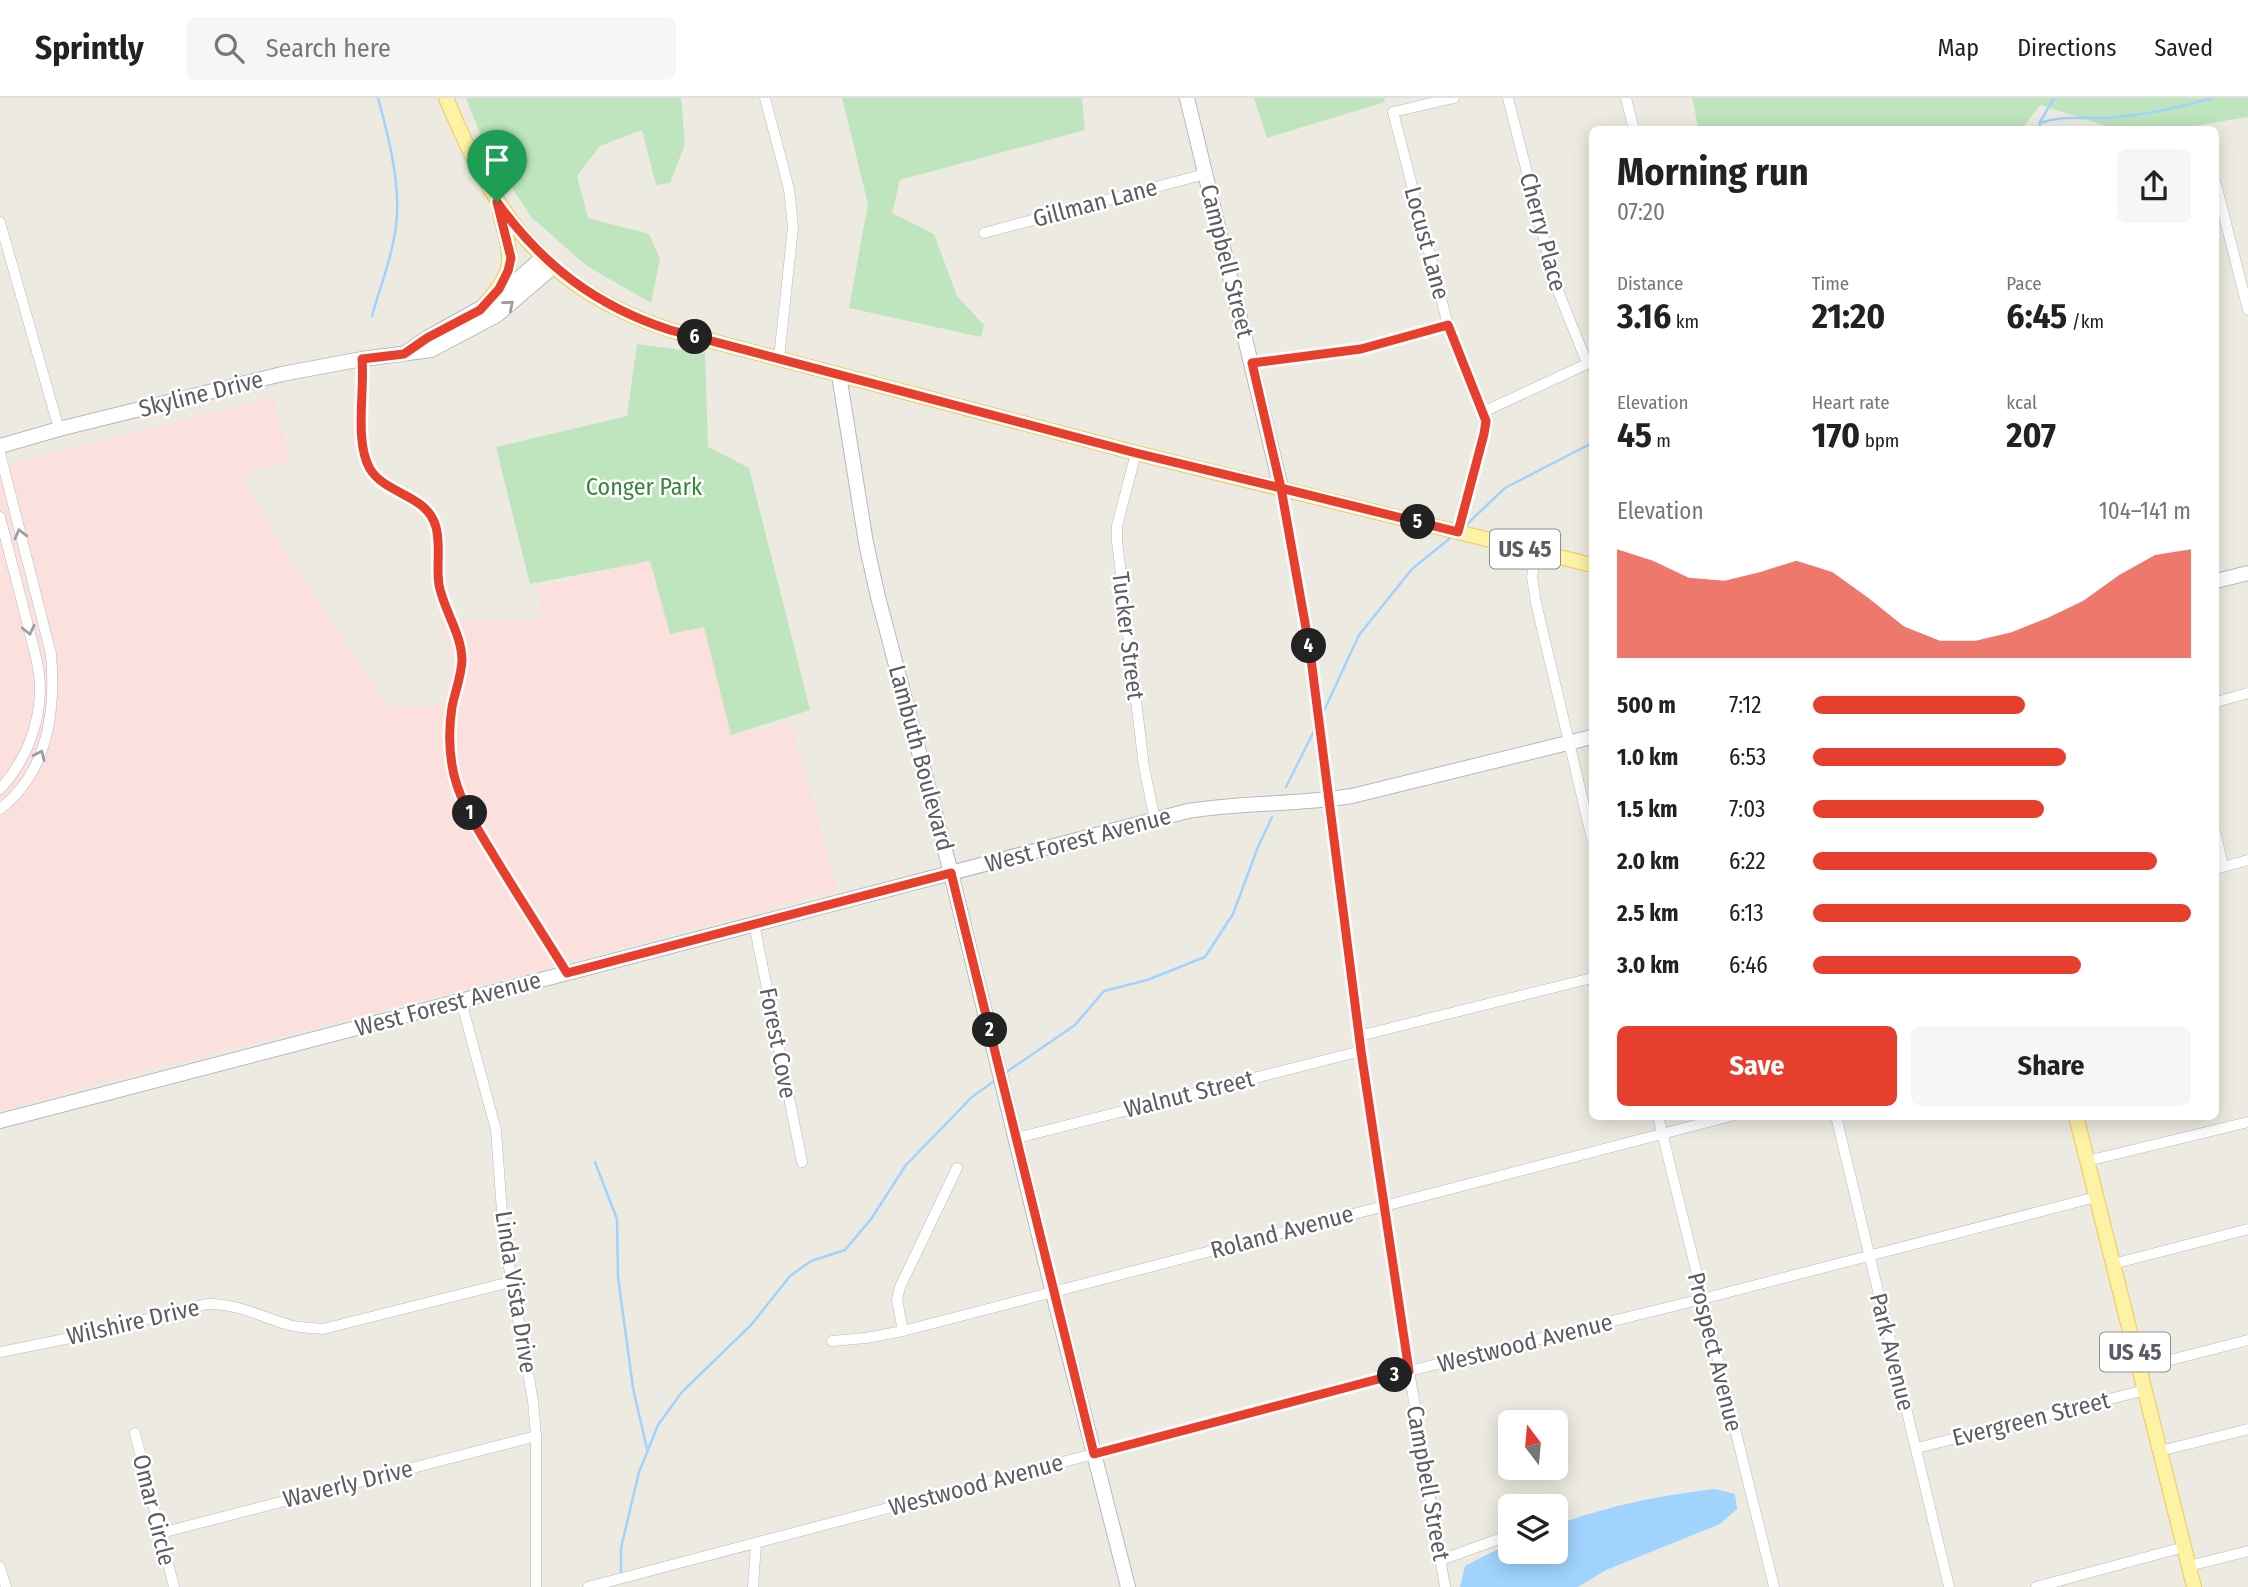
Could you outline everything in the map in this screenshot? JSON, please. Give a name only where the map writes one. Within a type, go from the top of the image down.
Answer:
[{"type":"main road","name":"US 45","points":[[446,98],[470,153],[497,202],[514,226],[548,262],[598,299],[641,321],[1136,453],[1589,564]]},
{"type":"main road","points":[[480,310],[499,289],[511,258],[497,202]]},
{"type":"main road","name":"US 45","points":[[2077,1120],[2194,1587]]},
{"type":"street","points":[[765,98],[792,208],[793,228],[779,358]]},
{"type":"street","name":"Campbell Street","points":[[1187,98],[1281,488],[1310,651],[1361,1051],[1409,1371],[1445,1587]]},
{"type":"street","name":"Locust Lane","points":[[1454,98],[1393,112],[1448,325],[1486,421],[1454,531]]},
{"type":"street","name":"Cherry Place","points":[[1508,98],[1563,309],[1589,360]]},
{"type":"street","points":[[1626,98],[1633,126]]},
{"type":"street","name":"Gillman Lane","points":[[984,233],[1205,174]]},
{"type":"street","points":[[2219,196],[2248,310]]},
{"type":"street","points":[[0,222],[59,429]]},
{"type":"street","name":"Skyline Drive","points":[[404,354],[427,338],[480,310],[548,262]]},
{"type":"street","name":"Skyline Drive","points":[[0,446],[282,374],[431,350],[497,315],[548,262]]},
{"type":"street","points":[[1252,363],[1361,349],[1448,325]]},
{"type":"street","points":[[362,359],[364,381],[361,435],[370,469],[381,481],[414,498],[429,512],[438,536],[437,568],[440,586],[461,651],[461,669],[452,706],[449,736],[458,790],[478,829],[567,973]]},
{"type":"street","points":[[1483,412],[1589,362]]},
{"type":"street","name":"Lambuth Boulevard","points":[[839,375],[869,556],[951,873],[1128,1587]]},
{"type":"street","points":[[0,453],[51,654],[53,680],[52,709],[42,756],[26,782],[0,809]]},
{"type":"street","name":"Tucker Street","points":[[1136,453],[1117,526],[1117,541],[1144,767],[1155,820]]},
{"type":"street","points":[[0,517],[36,660],[40,689],[29,744],[19,764],[0,789]]},
{"type":"street","points":[[1536,552],[1532,577],[1536,603],[1589,826]]},
{"type":"street","points":[[2219,580],[2248,573]]},
{"type":"street","points":[[2219,701],[2248,693]]},
{"type":"street","name":"West Forest Avenue","points":[[0,1121],[1155,820],[1216,806],[1327,800],[1352,796],[1589,738]]},
{"type":"street","points":[[2219,867],[2248,860]]},
{"type":"street","name":"Forest Cove","points":[[754,924],[802,1162]]},
{"type":"street","points":[[1359,1036],[1589,979]]},
{"type":"street","name":"Linda Vista Drive","points":[[461,1001],[496,1130],[504,1239],[533,1401],[536,1436],[536,1587]]},
{"type":"street","name":"Walnut Street","points":[[1017,1138],[1361,1051]]},
{"type":"street","name":"Prospect Avenue","points":[[1659,1120],[1774,1587]]},
{"type":"street","name":"Roland Avenue","points":[[832,1340],[866,1338],[903,1331],[1716,1120]]},
{"type":"street","name":"Park Avenue","points":[[1837,1120],[1949,1587]]},
{"type":"street","points":[[2087,1161],[2248,1122]]},
{"type":"street","points":[[903,1331],[897,1300],[900,1287],[957,1168]]},
{"type":"street","name":"Westwood Avenue","points":[[588,1587],[1409,1371],[1702,1299],[2096,1197]]},
{"type":"street","points":[[2113,1264],[2248,1229]]},
{"type":"street","name":"Wilshire Drive","points":[[0,1352],[80,1336],[207,1304],[233,1307],[293,1326],[323,1329],[510,1282]]},
{"type":"street","points":[[2139,1368],[2248,1340]]},
{"type":"street","name":"Evergreen Street","points":[[1917,1448],[2145,1391]]},
{"type":"street","points":[[2160,1451],[2248,1429]]},
{"type":"street","name":"Omar Circle","points":[[135,1433],[174,1587]]},
{"type":"street","name":"Waverly Drive","points":[[161,1532],[536,1436]]},
{"type":"street","points":[[1441,1560],[1498,1539]]},
{"type":"street","points":[[753,1587],[756,1544]]},
{"type":"street","points":[[2036,1587],[2184,1547]]},
{"type":"street","points":[[2189,1566],[2248,1551]]},
{"type":"street","points":[[0,1567],[3,1582]]},
{"type":"shaded area","points":[[274,397],[291,460],[243,473],[245,480],[274,533],[388,707],[435,706],[444,701],[452,666],[447,638],[439,619],[528,621],[542,617],[537,587],[650,560],[670,634],[704,627],[731,734],[791,723],[838,890],[463,990],[128,1075],[0,1111],[0,571],[3,570],[0,558],[0,467]]},
{"type":"green space","points":[[466,98],[681,98],[685,144],[670,183],[656,185],[642,130],[600,146],[577,176],[588,218],[649,234],[660,259],[651,303],[587,266],[531,217],[486,148]]},
{"type":"green space","points":[[842,98],[1082,98],[1085,130],[900,180],[892,213],[934,234],[957,296],[984,325],[981,337],[849,308],[868,204]]},
{"type":"green space","points":[[1254,98],[1384,98],[1385,102],[1267,138]]},
{"type":"green space","points":[[1692,98],[2248,98],[2248,117],[2194,126],[2106,126],[2040,105],[2024,126],[1698,126]]},
{"type":"green space","name":"Conger Park","points":[[637,344],[705,353],[708,447],[749,468],[810,710],[731,735],[704,627],[670,634],[650,561],[530,584],[496,447],[627,416]]},
{"type":"water","points":[[1715,1489],[1735,1494],[1737,1509],[1720,1524],[1606,1570],[1578,1587],[1460,1587],[1465,1566],[1498,1549],[1498,1564],[1568,1564],[1568,1521],[1634,1502]]},
{"type":"waterway","points":[[372,316],[391,254],[397,216],[395,171],[378,98]]},
{"type":"waterway","points":[[2040,122],[2054,98]]},
{"type":"waterway","points":[[2040,126],[2040,123],[2056,119],[2131,115],[2212,98]]},
{"type":"waterway","points":[[1467,524],[1505,488],[1589,445]]},
{"type":"waterway","points":[[1322,715],[1359,635],[1412,569],[1449,539]]},
{"type":"waterway","points":[[1286,787],[1316,727]]},
{"type":"waterway","points":[[1005,1073],[1075,1025],[1104,991],[1147,980],[1205,957],[1233,914],[1272,817]]},
{"type":"waterway","points":[[621,1575],[621,1548],[639,1472],[658,1425],[682,1392],[751,1325],[790,1276],[811,1261],[845,1250],[871,1219],[906,1165],[972,1097],[997,1079]]},
{"type":"waterway","points":[[595,1162],[617,1219],[618,1277],[633,1388],[647,1449]]},
{"type":"route","points":[[497,202],[511,258],[499,289],[480,310],[427,338],[404,354],[362,359],[364,381],[361,435],[370,469],[381,481],[414,498],[429,512],[435,523],[440,586],[461,651],[461,669],[452,706],[449,736],[458,790],[478,829],[567,973],[951,873],[1094,1454],[1409,1371],[1361,1051],[1310,651],[1281,488],[1252,363],[1361,349],[1448,325],[1486,421],[1458,532],[1334,502],[1281,488],[1155,457],[1136,453],[641,321],[598,299],[553,267],[530,245],[497,202]]}]
